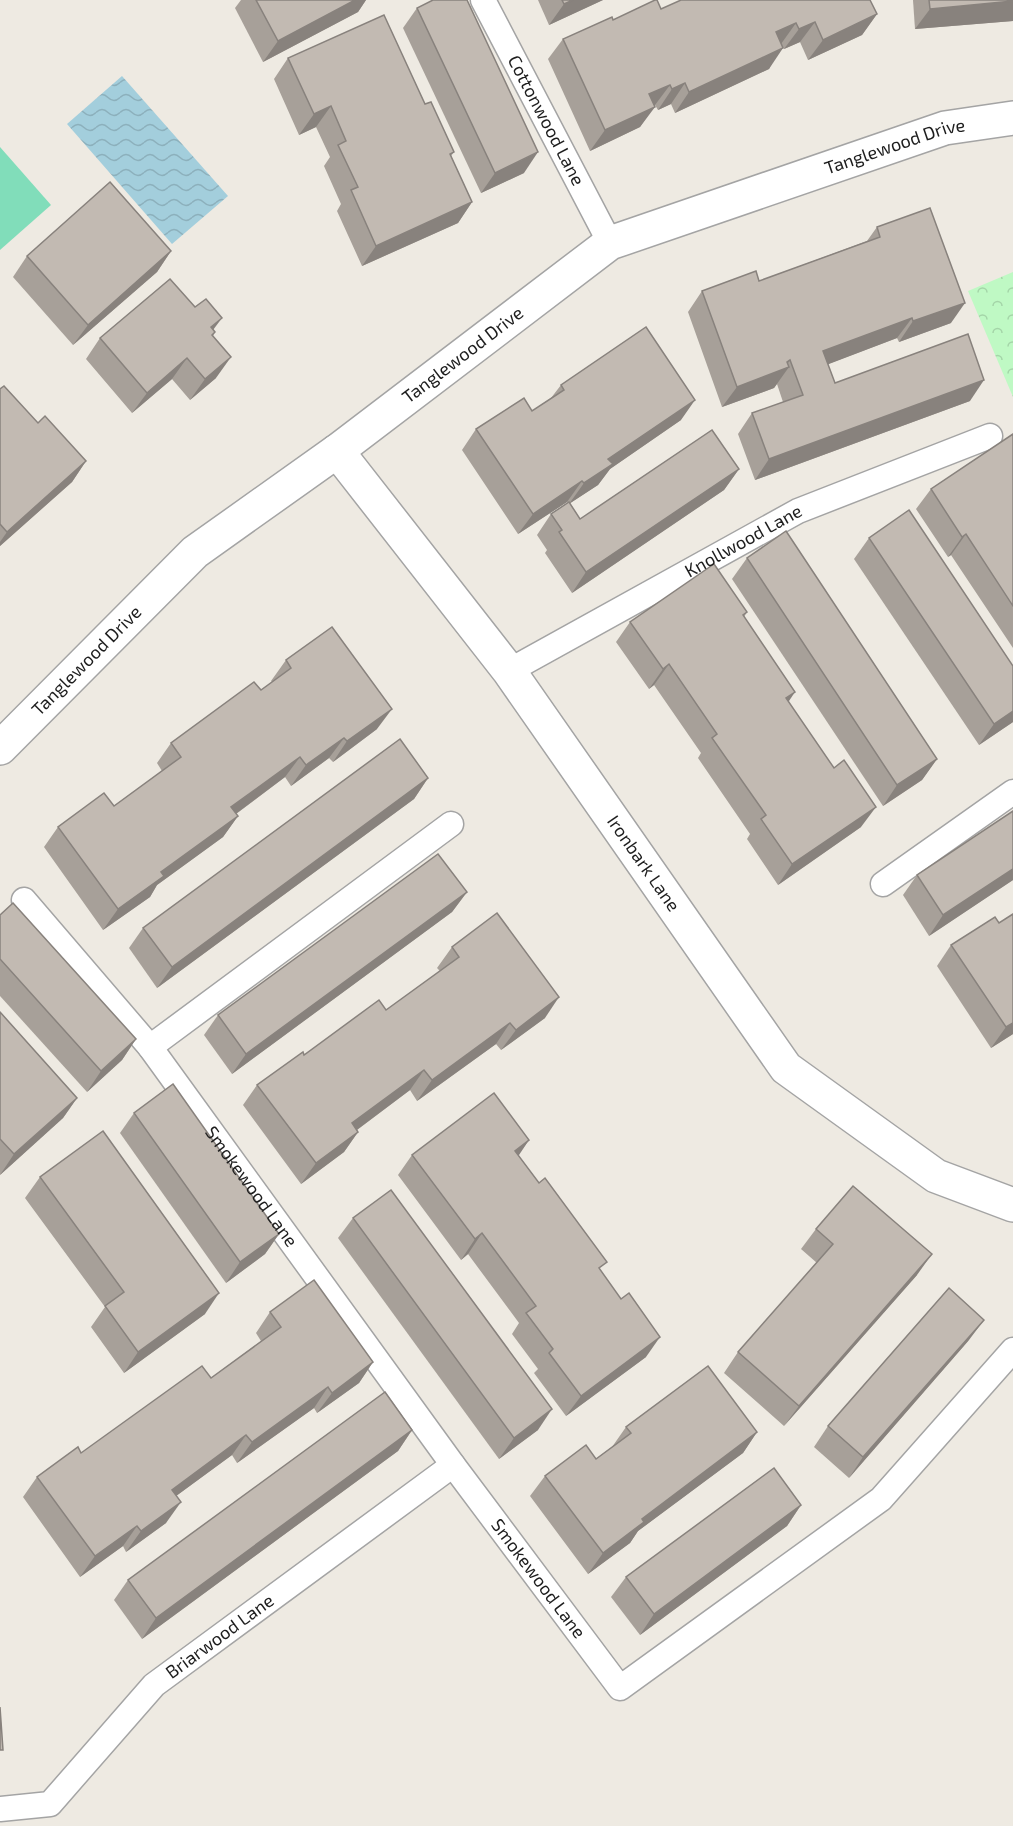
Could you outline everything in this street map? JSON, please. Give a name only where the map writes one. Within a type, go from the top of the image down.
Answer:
[{"type":"street","name":"Tanglewood Drive","points":[[0,748],[195,552],[337,451],[610,243],[945,128],[1013,118]]},
{"type":"street","name":"Ironbark Lane","points":[[337,451],[508,671],[786,1068],[936,1176],[1013,1205]]},
{"type":"lane","name":"Cottonwood Lane","points":[[483,0],[610,243]]},
{"type":"lane","name":"Knollwood Lane","points":[[508,671],[798,511],[990,436]]},
{"type":"lane","points":[[883,884],[1013,792]]},
{"type":"lane","points":[[150,1047],[451,824]]},
{"type":"lane","name":"Smokewood Lane","points":[[24,900],[150,1047],[453,1465],[620,1688],[881,1499],[1013,1350]]},
{"type":"lane","name":"Briarwood Lane","points":[[0,1809],[50,1804],[154,1685],[453,1465]]},
{"type":"green space","points":[[0,147],[51,205],[0,250]]},
{"type":"green space","points":[[1013,272],[1013,397],[968,291]]},
{"type":"water","points":[[122,76],[228,196],[172,244],[67,124]]},
{"type":"building","points":[[256,0],[355,0],[278,41]]},
{"type":"building","points":[[433,0],[467,0],[538,152],[495,173],[417,8]]},
{"type":"building","points":[[655,0],[661,9],[681,0],[870,0],[877,14],[823,40],[815,22],[799,29],[796,23],[776,32],[783,48],[689,92],[685,83],[672,89],[670,85],[649,94],[655,107],[605,130],[563,39],[612,17],[613,20]]},
{"type":"building","points":[[929,0],[1013,0],[1013,1],[930,9]]},
{"type":"building","points":[[384,15],[425,104],[431,102],[454,152],[450,154],[472,202],[376,246],[351,190],[358,187],[338,145],[346,141],[331,106],[314,114],[288,58]]},
{"type":"building","points":[[110,182],[171,251],[88,325],[27,256]]},
{"type":"building","points":[[930,208],[965,303],[913,321],[912,318],[823,351],[835,383],[968,334],[984,380],[769,459],[752,413],[803,395],[790,360],[787,362],[789,367],[737,387],[702,291],[756,271],[759,281],[880,237],[877,227]]},
{"type":"building","points":[[170,279],[195,307],[206,299],[222,318],[211,327],[215,332],[212,335],[231,357],[205,379],[187,358],[147,393],[100,338]]},
{"type":"building","points":[[646,327],[695,400],[608,459],[613,464],[584,483],[582,481],[533,514],[476,429],[524,398],[532,411],[564,390],[561,385]]},
{"type":"building","points":[[4,386],[38,423],[45,416],[86,461],[7,532],[0,524],[0,389]]},
{"type":"building","points":[[712,430],[739,469],[586,572],[559,532],[562,530],[551,514],[569,502],[580,519]]},
{"type":"building","points":[[1013,434],[1013,606],[966,534],[962,537],[931,489]]},
{"type":"building","points":[[909,510],[1013,666],[1013,711],[994,724],[869,538]]},
{"type":"building","points":[[786,531],[937,759],[897,785],[747,558]]},
{"type":"building","points":[[714,564],[747,612],[743,615],[795,692],[786,698],[834,768],[844,760],[876,807],[792,864],[761,819],[766,815],[712,738],[717,734],[669,664],[663,669],[630,622]]},
{"type":"building","points":[[332,627],[392,709],[347,741],[344,738],[306,765],[300,757],[231,807],[238,816],[161,872],[164,876],[118,909],[58,827],[104,793],[114,806],[181,757],[171,743],[254,682],[261,690],[291,668],[286,660]]},
{"type":"building","points":[[400,739],[428,778],[172,967],[143,928]]},
{"type":"building","points":[[1013,811],[1013,869],[943,915],[917,875]]},
{"type":"building","points":[[438,854],[467,892],[246,1054],[218,1015]]},
{"type":"building","points":[[13,903],[136,1039],[101,1071],[0,959],[0,915]]},
{"type":"building","points":[[497,913],[559,997],[516,1030],[510,1023],[432,1080],[424,1070],[352,1123],[358,1132],[316,1163],[257,1085],[303,1052],[304,1055],[379,1000],[386,1010],[459,957],[452,947]]},
{"type":"building","points":[[1013,914],[1013,1023],[1006,1027],[951,945],[995,917],[999,923]]},
{"type":"building","points":[[0,1012],[77,1098],[14,1154],[0,1139]]},
{"type":"building","points":[[173,1084],[279,1234],[240,1262],[134,1113]]},
{"type":"building","points":[[494,1093],[529,1140],[515,1151],[539,1183],[545,1178],[607,1262],[599,1268],[621,1299],[629,1293],[660,1337],[581,1396],[549,1353],[553,1349],[526,1313],[536,1306],[482,1233],[475,1239],[412,1155]]},
{"type":"building","points":[[103,1131],[219,1293],[138,1352],[105,1306],[124,1292],[40,1177]]},
{"type":"building","points":[[853,1186],[932,1254],[799,1406],[738,1352],[833,1244],[816,1229]]},
{"type":"building","points":[[391,1190],[552,1409],[514,1438],[353,1218]]},
{"type":"building","points":[[314,1280],[373,1362],[332,1393],[328,1387],[252,1442],[246,1435],[172,1490],[181,1502],[141,1531],[137,1526],[95,1556],[37,1477],[78,1447],[81,1453],[202,1366],[211,1378],[281,1327],[270,1312]]},
{"type":"building","points":[[949,1288],[984,1320],[863,1457],[828,1426]]},
{"type":"building","points":[[708,1366],[757,1432],[642,1519],[644,1522],[603,1553],[545,1476],[586,1445],[596,1459],[631,1433],[626,1427]]},
{"type":"building","points":[[385,1392],[412,1430],[156,1618],[128,1580]]},
{"type":"building","points":[[774,1468],[801,1505],[654,1614],[626,1577]]},
{"type":"building","points":[[0,1707],[3,1750],[0,1750]]}]
